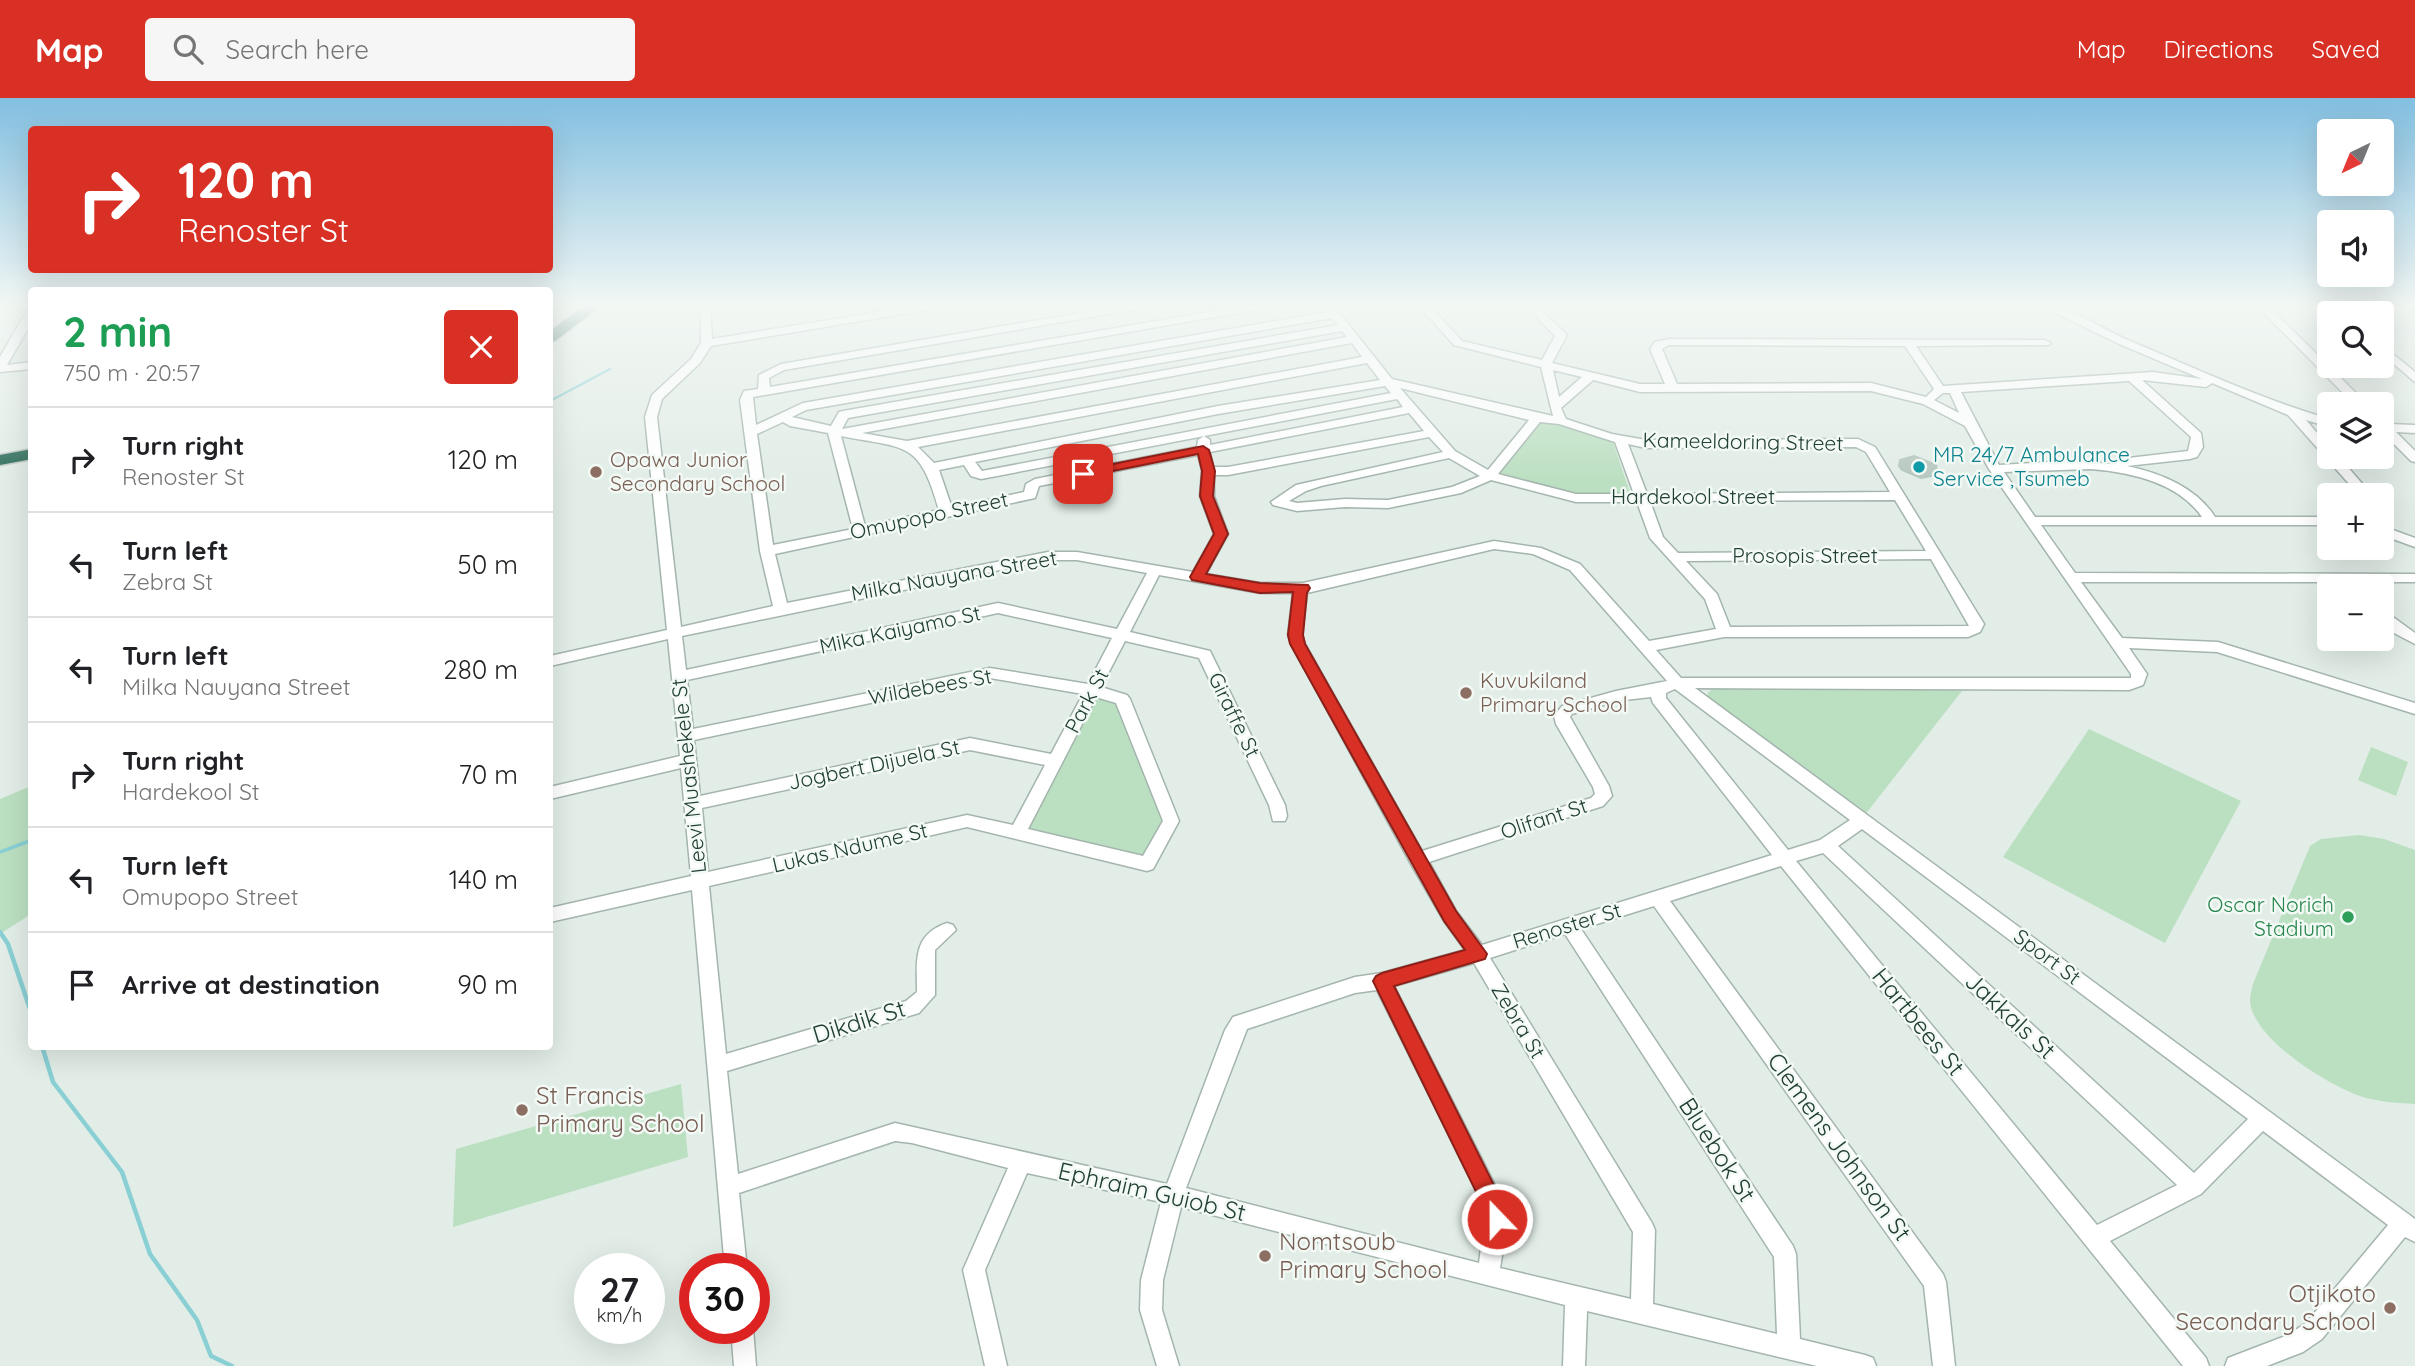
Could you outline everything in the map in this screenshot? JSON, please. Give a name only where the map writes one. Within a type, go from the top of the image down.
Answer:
[{"type":"highway","points":[[0,460],[28,455]]},
{"type":"highway","points":[[0,472],[28,468]]},
{"type":"street","name":"Leevi Muashekele St","points":[[693,364],[656,398],[651,417],[693,804],[735,1253]]},
{"type":"street","points":[[764,391],[763,377],[781,367],[798,364]]},
{"type":"street","points":[[781,609],[766,551],[746,400],[750,393],[921,364]]},
{"type":"street","points":[[752,432],[803,407],[1034,364]]},
{"type":"street","points":[[860,531],[840,432],[841,417],[1133,364]]},
{"type":"street","points":[[840,432],[1208,364]]},
{"type":"street","points":[[907,444],[1340,364]]},
{"type":"street","points":[[933,467],[1219,410],[1388,382],[1374,364]]},
{"type":"street","points":[[1546,364],[1555,407],[1561,421]]},
{"type":"street","points":[[1547,364],[1640,388],[1871,387],[1927,401],[1970,424]]},
{"type":"street","points":[[1662,364],[1672,387]]},
{"type":"street","points":[[1923,364],[1940,390]]},
{"type":"street","points":[[2178,364],[2292,412],[2317,419]]},
{"type":"street","points":[[2321,364],[2349,392]]},
{"type":"street","points":[[2400,364],[2415,378]]},
{"type":"street","points":[[0,368],[28,365]]},
{"type":"street","points":[[1197,577],[1221,534],[1207,496],[1208,471],[1203,450],[1205,432],[1219,410],[1216,386],[1203,365]]},
{"type":"street","points":[[1555,407],[1590,376]]},
{"type":"street","points":[[1927,401],[1940,390],[2154,376],[2229,385]]},
{"type":"street","points":[[1995,468],[2103,464],[2193,454],[2197,447],[2197,436],[2133,378]]},
{"type":"street","name":"Hardekool Street","points":[[1388,382],[1451,454],[1490,476],[1576,498],[1899,496]]},
{"type":"street","name":"Kameeldoring Street","points":[[1388,382],[1646,443],[1858,443],[1871,450],[1977,624],[1975,629],[1968,632],[1724,632],[1645,648]]},
{"type":"street","points":[[1668,687],[2129,685],[2138,681],[2139,674],[1995,468],[1954,389]]},
{"type":"street","points":[[966,459],[976,473],[981,475],[1400,395]]},
{"type":"street","name":"Omupopo Street","points":[[766,551],[1030,495],[1031,487],[1035,483],[1412,409]]},
{"type":"street","points":[[2292,412],[2317,440]]},
{"type":"street","points":[[783,417],[789,422],[907,444],[924,454],[933,467],[947,514]]},
{"type":"street","points":[[1451,454],[1319,483],[1301,488],[1278,502],[1297,507],[1345,503],[1388,505],[1456,490],[1490,476],[1537,418]]},
{"type":"street","points":[[2394,428],[2415,429]]},
{"type":"street","points":[[1208,471],[1228,471],[1431,433]]},
{"type":"street","points":[[2394,438],[2415,458]]},
{"type":"street","points":[[1620,439],[1657,538],[1712,597],[1724,632]]},
{"type":"street","points":[[2103,464],[2132,469],[2174,487],[2197,502],[2210,520]]},
{"type":"street","points":[[2343,469],[2356,483]]},
{"type":"street","points":[[2032,521],[2317,521]]},
{"type":"street","points":[[2394,535],[2415,543]]},
{"type":"street","name":"Milka Nauyana Street","points":[[553,660],[781,609],[1048,556],[1077,556],[1260,588],[1303,588],[1494,545],[1525,546],[1555,555],[1575,567],[1645,648],[1668,687]]},
{"type":"street","name":"Prosopis Street","points":[[1674,557],[1935,555]]},
{"type":"street","name":"Park St","points":[[1018,832],[1155,570]]},
{"type":"street","points":[[2071,577],[2317,581]]},
{"type":"street","points":[[2394,579],[2415,578]]},
{"type":"street","name":"Zebra St","points":[[1303,588],[1300,592],[1296,639],[1450,916],[1478,954],[1644,1230],[1642,1312]]},
{"type":"street","name":"Mika Kaiyamo St","points":[[678,677],[998,608],[1121,636]]},
{"type":"street","points":[[2394,625],[2415,639]]},
{"type":"street","name":"Giraffe St","points":[[1121,636],[1205,654],[1277,805],[1279,816]]},
{"type":"street","points":[[2118,643],[2218,647],[2415,709]]},
{"type":"street","name":"Wildebees St","points":[[686,736],[989,673],[1092,690],[1122,699],[1171,821],[1149,862]]},
{"type":"street","name":"Olifant St","points":[[1417,859],[1597,802],[1604,796],[1601,786],[1564,724],[1562,716],[1567,710],[1616,696],[1668,687]]},
{"type":"street","name":"Sport St","points":[[1668,687],[1863,820],[2409,1228]]},
{"type":"street","name":"Hartbees St","points":[[1668,687],[1658,699],[1784,858],[2198,1366]]},
{"type":"street","name":"Jogbert Dijuela St","points":[[693,804],[970,744],[1055,761]]},
{"type":"street","points":[[553,792],[688,760]]},
{"type":"street","name":"Renoster St","points":[[1173,1195],[1235,1030],[1240,1023],[1355,985],[1382,981],[1478,954],[1826,845],[1863,820]]},
{"type":"street","name":"Lukas Ndume St","points":[[553,914],[700,883],[962,821],[973,821],[1143,864],[1149,862]]},
{"type":"street","name":"Jakkals St","points":[[1826,845],[2194,1186]]},
{"type":"street","name":"Clemens Johnson St","points":[[1658,898],[1935,1282],[1944,1366]]},
{"type":"street","name":"Bluebok St","points":[[1569,925],[1786,1254],[1789,1348]]},
{"type":"street","name":"Dikdik St","points":[[717,1065],[912,1007],[926,995],[926,950],[929,944],[947,930]]},
{"type":"street","points":[[1382,981],[1496,1209],[1497,1219],[1488,1276]]},
{"type":"street","points":[[2095,1238],[2194,1186],[2263,1118]]},
{"type":"street","name":"Ephraim Guiob St","points":[[729,1187],[895,1132],[962,1145],[1021,1162],[1173,1195],[1488,1276],[1865,1366]]},
{"type":"street","points":[[996,1366],[974,1270],[1021,1162]]},
{"type":"street","points":[[1168,1366],[1154,1326],[1150,1297],[1173,1195]]},
{"type":"street","points":[[2236,1366],[2295,1344],[2314,1331],[2409,1228]]},
{"type":"street","points":[[1574,1366],[1576,1297]]},
{"type":"street","points":[[743,1344],[745,1366]]},
{"type":"green space","points":[[1535,421],[1558,422],[1613,442],[1630,493],[1576,494],[1493,471]]},
{"type":"green space","points":[[1965,687],[1864,816],[1707,698],[1708,692],[1715,688]]},
{"type":"green space","points":[[1092,690],[1118,696],[1171,821],[1149,862],[1018,832]]},
{"type":"green space","points":[[2089,729],[2241,801],[2165,943],[2003,857]]},
{"type":"green space","points":[[2371,747],[2408,762],[2396,796],[2358,780]]},
{"type":"green space","points":[[28,787],[28,916],[0,934],[0,799]]},
{"type":"green space","name":"Oscar Norich Stadium","points":[[2359,835],[2384,839],[2415,850],[2415,1104],[2366,1098],[2315,1073],[2278,1046],[2254,1015],[2250,1000],[2253,984],[2310,846],[2321,839]]},
{"type":"green space","points":[[681,1084],[688,1157],[453,1227],[456,1149]]},
{"type":"building","name":"MR 24/7 Ambulance Service ,Tsumeb","points":[[1914,456],[1936,465],[1937,475],[1921,478],[1902,470],[1899,466],[1900,460]]},
{"type":"waterway","points":[[553,399],[610,369]]},
{"type":"waterway","points":[[0,852],[28,842]]},
{"type":"waterway","points":[[0,932],[8,944],[28,1003]]},
{"type":"waterway","points":[[43,1050],[53,1082],[122,1172],[150,1254],[197,1320],[211,1356],[232,1366]]},
{"type":"place","name":"MR 24/7 Ambulance Service ,Tsumeb","points":[[1919,467]]},
{"type":"place","name":"Opawa Junior Secondary School","points":[[596,472]]},
{"type":"place","name":"Kuvukiland Primary School","points":[[1466,693]]},
{"type":"place","name":"Oscar Norich Stadium","points":[[2348,917]]},
{"type":"place","name":"St Francis Primary School","points":[[522,1110]]},
{"type":"place","name":"Nomtsoub Primary School","points":[[1265,1256]]},
{"type":"place","name":"Otjikoto Secondary School","points":[[2390,1308]]},
{"type":"route","points":[[1083,474],[1203,450],[1208,471],[1207,496],[1221,534],[1197,577],[1260,588],[1303,588],[1300,592],[1295,635],[1298,644],[1450,916],[1478,954],[1382,981],[1496,1209],[1497,1219]]}]
